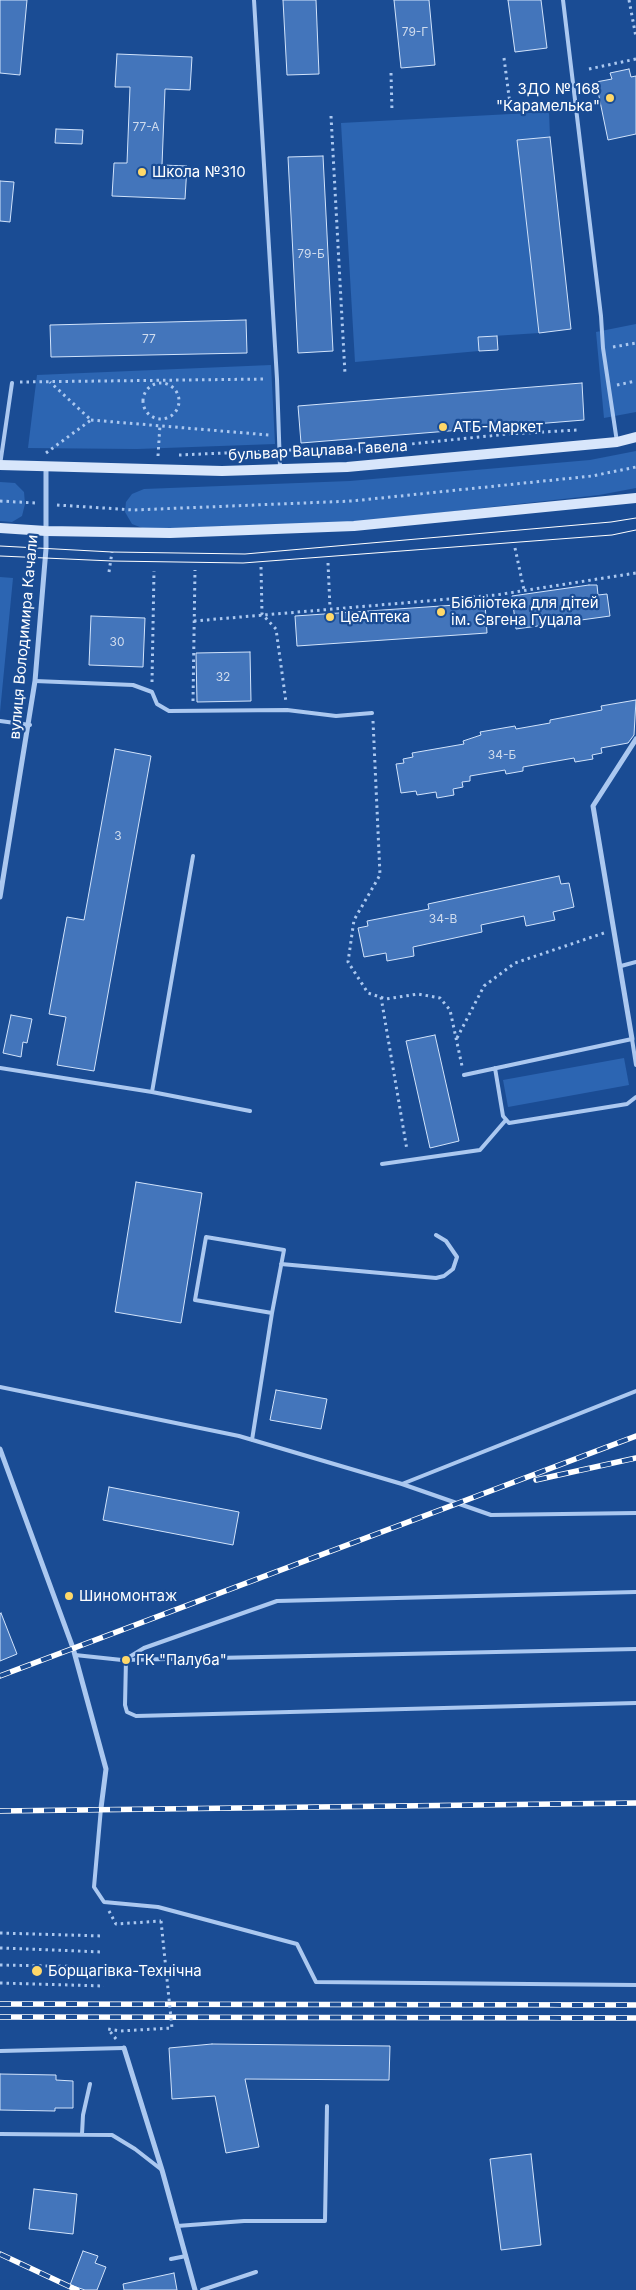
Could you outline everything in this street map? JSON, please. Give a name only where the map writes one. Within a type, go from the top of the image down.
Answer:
[{"type":"main road","name":"бульвар Вацлава Гавела","points":[[0,465],[222,472],[347,467],[617,442],[636,438]]},
{"type":"main road","points":[[0,528],[46,531],[170,533],[354,526],[636,498]]},
{"type":"street","name":"вулиця Володимира Качали","points":[[0,897],[30,724],[35,681],[46,531],[46,466]]},
{"type":"street","points":[[632,1039],[594,806],[636,739]]},
{"type":"street","points":[[0,1449],[75,1655],[106,1770],[101,1808]]},
{"type":"street","points":[[124,2048],[162,2170],[195,2290]]},
{"type":"lane","points":[[254,0],[277,379],[277,436],[280,469]]},
{"type":"lane","points":[[564,0],[601,316],[603,348],[617,442]]},
{"type":"lane","points":[[0,465],[12,383]]},
{"type":"lane","points":[[35,681],[133,685],[152,692],[157,704],[164,709],[193,711],[287,710],[336,716],[372,713]]},
{"type":"lane","points":[[0,721],[30,724]]},
{"type":"lane","points":[[152,1092],[193,856]]},
{"type":"lane","points":[[621,966],[636,962]]},
{"type":"lane","points":[[464,1076],[632,1039],[636,1065]]},
{"type":"lane","points":[[0,1068],[152,1092],[250,1111]]},
{"type":"lane","points":[[496,1068],[503,1116],[505,1121],[513,1124],[627,1104],[636,1097]]},
{"type":"lane","points":[[382,1164],[480,1150],[505,1121]]},
{"type":"lane","points":[[281,1264],[436,1278],[444,1276],[453,1269],[457,1257],[446,1241],[436,1235]]},
{"type":"lane","points":[[252,1440],[284,1250],[206,1237],[195,1300],[272,1314]]},
{"type":"lane","points":[[0,1387],[252,1440],[402,1484],[491,1515],[636,1513]]},
{"type":"lane","points":[[402,1484],[636,1391]]},
{"type":"lane","points":[[126,1659],[144,1648],[277,1601],[636,1592]]},
{"type":"lane","points":[[75,1655],[126,1659],[636,1649]]},
{"type":"lane","points":[[126,1659],[125,1708],[136,1716],[636,1703]]},
{"type":"lane","points":[[101,1808],[94,1887],[104,1902],[158,1907],[297,1944],[316,1982],[636,1985]]},
{"type":"lane","points":[[0,2051],[124,2048]]},
{"type":"lane","points":[[82,2134],[83,2115],[90,2084]]},
{"type":"lane","points":[[177,2226],[244,2221],[325,2221],[327,2106]]},
{"type":"lane","points":[[0,2134],[112,2135],[135,2148],[162,2170]]},
{"type":"lane","points":[[170,2259],[186,2256]]},
{"type":"lane","points":[[202,2290],[256,2272]]},
{"type":"path","points":[[629,0],[636,37]]},
{"type":"path","points":[[504,58],[510,104]]},
{"type":"path","points":[[589,69],[636,59]]},
{"type":"path","points":[[391,73],[392,112]]},
{"type":"path","points":[[331,116],[345,374]]},
{"type":"path","points":[[603,348],[635,344]]},
{"type":"path","points":[[12,383],[156,379],[277,379]]},
{"type":"path","points":[[156,379],[160,383],[173,387],[179,399],[174,414],[160,419],[146,413],[143,398],[149,387],[160,383]]},
{"type":"path","points":[[609,386],[636,381]]},
{"type":"path","points":[[49,382],[91,420],[277,436]]},
{"type":"path","points":[[160,419],[155,456],[167,455]]},
{"type":"path","points":[[54,454],[44,454],[91,420]]},
{"type":"path","points":[[176,455],[279,450],[343,452],[508,434],[580,430]]},
{"type":"path","points":[[0,501],[134,510],[352,501],[592,476],[636,467]]},
{"type":"path","points":[[515,548],[524,590]]},
{"type":"path","points":[[109,572],[112,552]]},
{"type":"path","points":[[328,564],[330,608]]},
{"type":"path","points":[[261,567],[262,614],[276,629],[287,710]]},
{"type":"path","points":[[193,711],[194,570]]},
{"type":"path","points":[[152,692],[154,571]]},
{"type":"path","points":[[194,621],[496,595],[636,573]]},
{"type":"path","points":[[372,713],[380,875],[354,920],[348,962],[368,993],[386,999],[418,994],[440,998],[450,1010],[464,1076]]},
{"type":"path","points":[[456,1039],[484,986],[515,963],[614,930]]},
{"type":"path","points":[[381,997],[408,1161]]},
{"type":"path","points":[[116,1924],[161,1921],[172,2028],[120,2031],[108,2029],[124,2048]]},
{"type":"path","points":[[0,1933],[103,1936]]},
{"type":"path","points":[[0,1948],[103,1952]]},
{"type":"path","points":[[0,1965],[104,1967]]},
{"type":"path","points":[[0,1983],[104,1986]]},
{"type":"shaded area","points":[[549,112],[550,137],[517,141],[539,333],[478,337],[479,351],[355,362],[341,123]]},
{"type":"shaded area","points":[[636,324],[636,412],[604,418],[596,332]]},
{"type":"shaded area","points":[[271,365],[275,444],[137,449],[28,448],[37,375]]},
{"type":"shaded area","points":[[636,451],[636,488],[599,495],[356,522],[145,529],[132,524],[125,512],[126,502],[132,494],[144,489],[350,481],[590,460]]},
{"type":"shaded area","points":[[0,482],[15,483],[24,492],[25,504],[22,516],[12,522],[0,521]]},
{"type":"shaded area","points":[[0,577],[13,578],[0,712]]},
{"type":"shaded area","points":[[624,1058],[629,1085],[508,1107],[503,1080]]},
{"type":"building","points":[[0,0],[27,0],[20,75],[0,73]]},
{"type":"building","points":[[283,0],[316,0],[319,74],[287,75]]},
{"type":"building","points":[[394,0],[429,0],[435,65],[401,68]]},
{"type":"building","points":[[508,0],[541,0],[547,48],[515,52]]},
{"type":"building","points":[[117,54],[192,57],[190,90],[165,89],[162,165],[187,166],[185,199],[112,196],[114,163],[127,163],[130,87],[115,87]]},
{"type":"building","points":[[629,69],[631,77],[636,76],[636,134],[608,140],[596,82],[612,79],[610,73]]},
{"type":"building","points":[[56,129],[83,130],[82,144],[55,143]]},
{"type":"building","points":[[550,137],[571,329],[539,333],[517,140]]},
{"type":"building","points":[[323,156],[333,351],[298,353],[288,157]]},
{"type":"building","points":[[0,181],[14,182],[10,222],[0,221]]},
{"type":"building","points":[[246,320],[247,353],[51,357],[50,325]]},
{"type":"building","points":[[497,336],[498,350],[479,351],[478,337]]},
{"type":"building","points":[[582,383],[584,420],[301,443],[298,406]]},
{"type":"building","points":[[597,585],[598,595],[607,594],[610,616],[516,629],[512,596]]},
{"type":"building","points":[[485,603],[487,633],[297,646],[295,616]]},
{"type":"building","points":[[91,616],[145,618],[143,667],[89,665]]},
{"type":"building","points":[[250,652],[251,701],[197,702],[196,653]]},
{"type":"building","points":[[636,700],[634,735],[628,743],[601,748],[602,753],[592,755],[593,759],[575,762],[574,758],[523,767],[523,771],[506,774],[505,770],[470,776],[470,781],[462,782],[463,787],[453,789],[454,795],[437,798],[436,792],[417,795],[416,791],[401,793],[396,764],[404,763],[403,759],[413,757],[412,753],[464,744],[463,741],[481,735],[480,732],[515,726],[516,729],[550,723],[550,720],[602,710],[601,706]]},
{"type":"building","points":[[115,749],[151,756],[94,1071],[57,1065],[66,1017],[49,1014],[67,917],[84,920]]},
{"type":"building","points":[[559,876],[561,884],[569,883],[574,907],[553,912],[555,920],[526,926],[524,916],[481,925],[482,932],[413,947],[414,956],[387,961],[386,953],[364,957],[358,928],[368,926],[367,921],[429,909],[428,904]]},
{"type":"building","points":[[11,1015],[32,1019],[27,1043],[23,1042],[21,1057],[3,1053]]},
{"type":"building","points":[[435,1035],[459,1141],[430,1148],[406,1041]]},
{"type":"building","points":[[136,1182],[202,1193],[181,1323],[115,1312]]},
{"type":"building","points":[[276,1390],[327,1399],[321,1429],[270,1420]]},
{"type":"building","points":[[109,1487],[239,1512],[233,1545],[103,1520]]},
{"type":"building","points":[[0,1614],[17,1654],[0,1661]]},
{"type":"building","points":[[212,2044],[390,2046],[389,2080],[245,2079],[259,2147],[226,2153],[215,2096],[172,2099],[169,2048]]},
{"type":"building","points":[[0,2074],[56,2075],[56,2080],[73,2081],[73,2108],[55,2108],[55,2111],[0,2110]]},
{"type":"building","points":[[531,2154],[541,2245],[501,2250],[490,2159]]},
{"type":"building","points":[[34,2189],[77,2194],[73,2234],[29,2229]]},
{"type":"building","points":[[83,2251],[98,2256],[95,2263],[106,2267],[97,2290],[85,2290],[70,2285]]},
{"type":"building","points":[[174,2273],[177,2290],[124,2290],[123,2284]]},
{"type":"tram line","points":[[0,546],[112,552],[245,554],[611,522],[636,518]]},
{"type":"tram line","points":[[0,556],[112,561],[243,563],[612,535],[636,530]]},
{"type":"railway","points":[[0,1676],[636,1436]]},
{"type":"railway","points":[[536,1480],[636,1458]]},
{"type":"railway","points":[[0,1811],[636,1803]]},
{"type":"railway","points":[[0,2004],[636,2005]]},
{"type":"railway","points":[[0,2017],[636,2018]]},
{"type":"railway","points":[[0,2254],[77,2290]]},
{"type":"place","name":"ЗДО № 168 \"Карамелька\"","points":[[610,98]]},
{"type":"place","name":"Школа №310","points":[[142,172]]},
{"type":"place","name":"АТБ-Маркет","points":[[443,427]]},
{"type":"place","name":"Бібліотека для дітей ім. Євгена Гуцала","points":[[441,612]]},
{"type":"place","name":"ЦеАптека","points":[[330,617]]},
{"type":"place","name":"Шиномонтаж","points":[[69,1596]]},
{"type":"place","name":"ГК \"Палуба\"","points":[[126,1660]]},
{"type":"place","name":"Борщагівка-Технічна","points":[[37,1971]]}]
